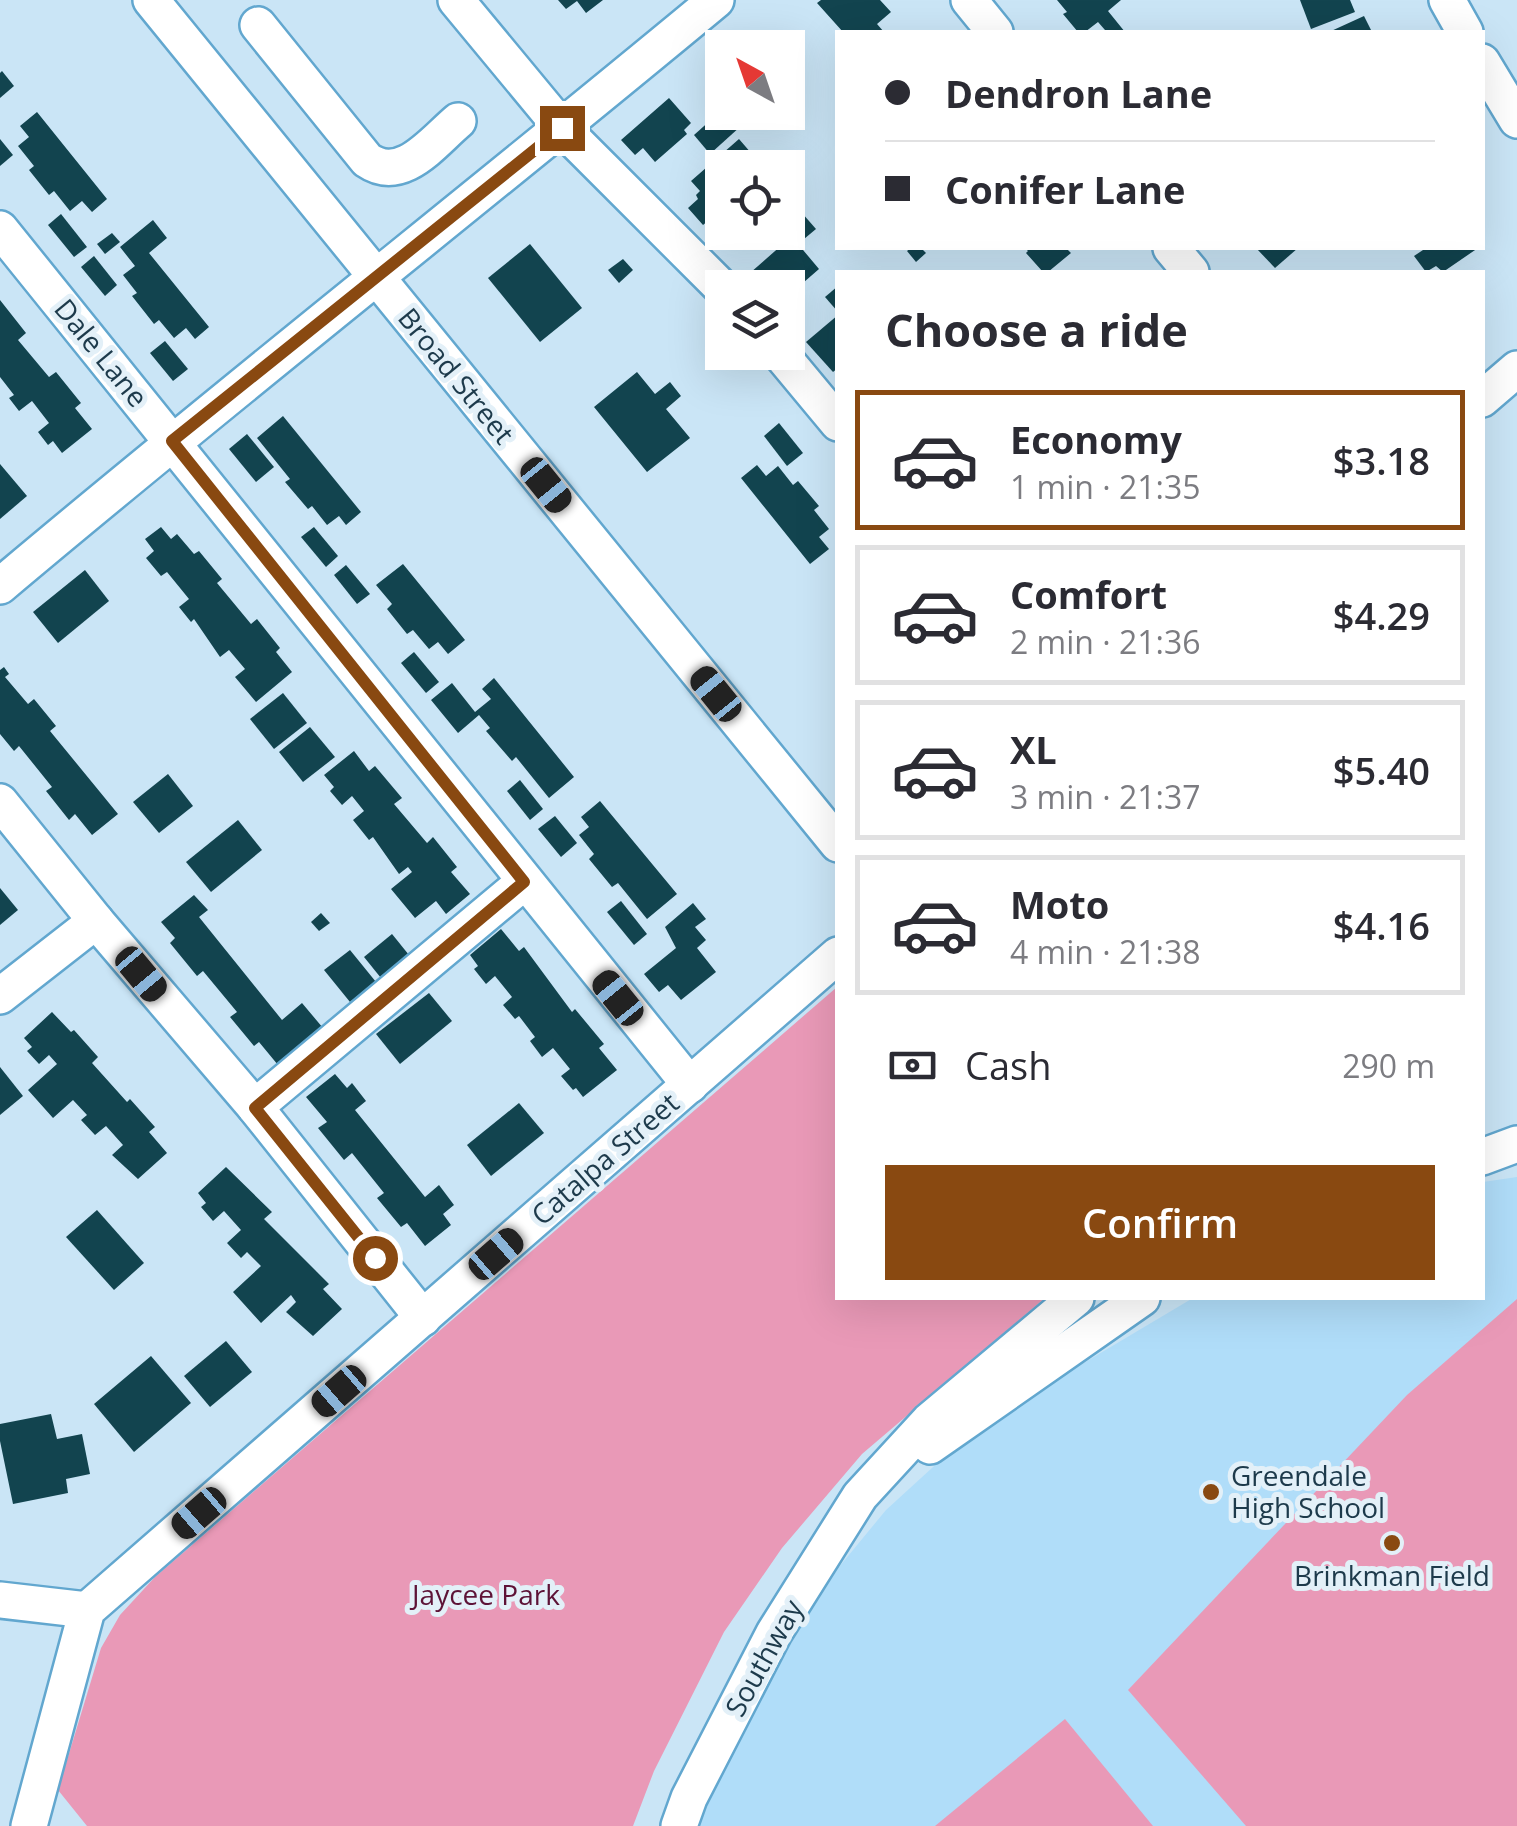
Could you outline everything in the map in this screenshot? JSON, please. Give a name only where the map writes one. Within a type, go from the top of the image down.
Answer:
[{"type":"street","name":"Broad Street","points":[[151,0],[835,840]]},
{"type":"street","points":[[456,0],[562,128],[705,271]]},
{"type":"street","points":[[0,586],[172,441],[716,0]]},
{"type":"street","points":[[969,0],[993,30]]},
{"type":"street","points":[[1447,0],[1464,30]]},
{"type":"street","points":[[258,25],[367,160],[379,168],[395,170],[406,165],[458,122]]},
{"type":"street","points":[[1485,67],[1517,120]]},
{"type":"street","name":"Dale Lane","points":[[0,229],[690,1085]]},
{"type":"street","points":[[1172,250],[1189,270]]},
{"type":"street","points":[[1485,396],[1517,369]]},
{"type":"street","points":[[794,370],[835,420]]},
{"type":"street","points":[[0,802],[255,1108],[423,1318]]},
{"type":"street","points":[[255,1108],[524,882]]},
{"type":"street","points":[[0,996],[96,921]]},
{"type":"street","name":"Catalpa Street","points":[[87,1610],[835,958]]},
{"type":"street","points":[[1485,1130],[1517,1134]]},
{"type":"street","points":[[1485,1156],[1517,1144]]},
{"type":"street","name":"Southway","points":[[678,1826],[774,1633],[860,1496],[929,1421],[1074,1300]]},
{"type":"street","name":"Southway","points":[[860,1496],[1139,1300]]},
{"type":"street","points":[[0,1600],[87,1610],[29,1826]]},
{"type":"shaded area","name":"Greendale High School","points":[[1517,1177],[1517,1826],[699,1826],[715,1784],[770,1677],[839,1567],[886,1510],[967,1436],[1190,1300],[1485,1300],[1485,1182]]},
{"type":"green space","name":"Jaycee Park","points":[[835,989],[835,1300],[1043,1300],[862,1454],[782,1548],[724,1632],[654,1771],[633,1826],[87,1826],[58,1790],[101,1648],[120,1615],[155,1577]]},
{"type":"green space","name":"Brinkman Field","points":[[1517,1299],[1517,1826],[1246,1826],[1128,1690],[1407,1395]]},
{"type":"green space","points":[[1065,1719],[1153,1826],[935,1826]]},
{"type":"building","points":[[558,0],[603,0],[586,13],[577,1],[566,9]]},
{"type":"building","points":[[880,0],[891,12],[877,24],[882,30],[841,30],[817,3]]},
{"type":"building","points":[[1057,0],[1121,0],[1108,11],[1123,30],[1105,30],[1098,22],[1088,30],[1076,30],[1063,14],[1067,12]]},
{"type":"building","points":[[1300,0],[1350,0],[1355,12],[1311,29]]},
{"type":"building","points":[[1364,16],[1371,30],[1333,30]]},
{"type":"building","points":[[0,73],[14,86],[0,98]]},
{"type":"building","points":[[669,98],[691,123],[684,130],[687,134],[655,162],[643,148],[635,155],[621,140]]},
{"type":"building","points":[[37,112],[107,199],[92,212],[82,201],[70,211],[54,191],[49,195],[29,170],[34,166],[18,146],[29,137],[20,126]]},
{"type":"building","points":[[705,125],[705,130],[737,130],[714,150],[707,150],[694,135]]},
{"type":"building","points":[[0,139],[13,155],[0,166]]},
{"type":"building","points":[[739,139],[748,150],[726,150]]},
{"type":"building","points":[[705,169],[703,225],[688,208],[700,191],[691,181]]},
{"type":"building","points":[[61,214],[87,247],[74,257],[48,225]]},
{"type":"building","points":[[805,216],[816,229],[805,238]]},
{"type":"building","points":[[153,220],[167,238],[149,253],[209,327],[195,339],[186,328],[174,338],[159,320],[154,324],[132,296],[137,293],[123,275],[135,266],[120,247]]},
{"type":"building","points":[[112,233],[120,242],[105,254],[97,244]]},
{"type":"building","points":[[530,244],[582,308],[540,342],[488,278]]},
{"type":"building","points":[[776,250],[803,250],[819,269],[805,281],[805,270],[753,270]]},
{"type":"building","points":[[923,250],[926,253],[916,262],[907,251]]},
{"type":"building","points":[[1258,250],[1296,250],[1275,268]]},
{"type":"building","points":[[1423,250],[1475,250],[1446,270],[1436,266],[1424,270],[1414,256]]},
{"type":"building","points":[[1028,251],[1071,253],[1050,270],[1041,270]]},
{"type":"building","points":[[94,256],[117,285],[105,296],[81,267]]},
{"type":"building","points":[[623,259],[633,270],[619,283],[608,270]]},
{"type":"building","points":[[835,289],[835,309],[825,297]]},
{"type":"building","points":[[0,300],[26,333],[18,340],[49,377],[56,372],[81,403],[75,408],[92,429],[62,453],[53,441],[48,445],[38,432],[49,423],[32,401],[19,411],[9,398],[14,395],[0,377]]},
{"type":"building","points":[[835,318],[835,370],[833,372],[806,342]]},
{"type":"building","points":[[165,341],[188,369],[173,381],[150,353]]},
{"type":"building","points":[[637,372],[655,394],[670,382],[681,396],[666,409],[690,438],[647,472],[594,407]]},
{"type":"building","points":[[283,416],[361,512],[346,525],[339,516],[327,525],[312,506],[308,509],[257,438]]},
{"type":"building","points":[[779,423],[803,453],[787,466],[764,436]]},
{"type":"building","points":[[247,434],[274,467],[256,482],[229,449]]},
{"type":"building","points":[[0,464],[27,496],[0,519]]},
{"type":"building","points":[[757,465],[766,476],[778,466],[793,485],[798,481],[819,506],[814,510],[829,529],[819,537],[829,549],[810,564],[741,478]]},
{"type":"building","points":[[161,527],[171,539],[177,534],[194,554],[199,551],[222,579],[217,583],[251,624],[257,619],[280,648],[276,652],[292,672],[256,702],[235,677],[245,669],[229,650],[220,657],[194,619],[191,622],[179,607],[189,599],[167,572],[161,576],[146,558],[154,551],[145,539]]},
{"type":"building","points":[[314,527],[338,556],[326,567],[301,537]]},
{"type":"building","points":[[403,564],[465,640],[448,654],[438,642],[429,649],[413,630],[407,634],[387,609],[392,604],[376,585]]},
{"type":"building","points":[[346,565],[370,594],[357,604],[334,575]]},
{"type":"building","points":[[85,570],[109,601],[58,643],[33,612]]},
{"type":"building","points":[[414,652],[439,682],[426,693],[401,663]]},
{"type":"building","points":[[4,667],[9,674],[5,677],[28,704],[34,699],[56,726],[50,731],[118,814],[92,835],[75,814],[69,820],[46,791],[52,787],[19,746],[14,751],[0,734],[0,670]]},
{"type":"building","points":[[494,678],[574,777],[549,798],[516,757],[512,761],[486,731],[490,728],[479,715],[458,733],[431,700],[452,683],[475,712],[491,699],[482,689]]},
{"type":"building","points":[[283,693],[307,723],[274,749],[250,719]]},
{"type":"building","points":[[310,727],[335,757],[303,782],[279,752]]},
{"type":"building","points":[[354,751],[369,771],[375,766],[402,798],[394,804],[427,843],[433,837],[457,867],[451,872],[470,894],[446,914],[436,901],[415,918],[391,889],[412,872],[408,867],[399,874],[373,837],[369,840],[353,820],[364,811],[352,796],[342,805],[330,791],[334,787],[324,775]]},
{"type":"building","points":[[168,774],[193,806],[159,833],[133,802]]},
{"type":"building","points":[[520,780],[543,809],[530,820],[507,791]]},
{"type":"building","points":[[600,801],[677,894],[647,919],[618,883],[612,887],[589,859],[594,854],[579,835],[589,827],[581,817]]},
{"type":"building","points":[[555,816],[577,843],[561,857],[538,829]]},
{"type":"building","points":[[238,820],[262,850],[211,892],[186,862]]},
{"type":"building","points":[[0,888],[18,910],[0,925]]},
{"type":"building","points":[[194,895],[208,910],[199,917],[282,1020],[302,1003],[323,1028],[278,1065],[259,1042],[254,1046],[230,1017],[237,1012],[203,971],[197,976],[170,943],[175,938],[161,922]]},
{"type":"building","points":[[621,901],[647,934],[634,945],[607,912]]},
{"type":"building","points":[[693,903],[706,919],[695,927],[706,940],[697,948],[716,972],[681,1000],[668,985],[659,992],[644,974],[676,948],[665,927]]},
{"type":"building","points":[[321,913],[330,923],[319,931],[311,922]]},
{"type":"building","points":[[501,929],[519,951],[524,947],[572,1012],[575,1009],[604,1044],[599,1048],[617,1070],[583,1097],[561,1076],[570,1069],[553,1048],[542,1057],[530,1041],[535,1037],[519,1016],[515,1019],[503,1005],[512,997],[495,976],[486,984],[474,969],[478,966],[470,955]]},
{"type":"building","points":[[392,934],[409,955],[381,978],[364,957]]},
{"type":"building","points":[[350,950],[376,982],[350,1002],[324,970]]},
{"type":"building","points":[[429,993],[452,1021],[400,1064],[376,1034]]},
{"type":"building","points":[[52,1012],[71,1032],[74,1030],[98,1057],[92,1063],[155,1127],[149,1132],[167,1153],[138,1179],[112,1155],[123,1145],[106,1126],[95,1135],[81,1120],[87,1115],[73,1100],[53,1118],[28,1090],[57,1064],[49,1055],[39,1064],[27,1051],[32,1047],[24,1038]]},
{"type":"building","points":[[0,1067],[23,1096],[0,1115]]},
{"type":"building","points":[[335,1074],[347,1088],[352,1083],[366,1101],[355,1110],[425,1197],[439,1185],[454,1205],[443,1214],[451,1225],[425,1246],[407,1223],[401,1227],[377,1198],[384,1193],[352,1153],[344,1160],[318,1128],[327,1122],[306,1097]]},
{"type":"building","points":[[519,1103],[544,1133],[491,1176],[467,1145]]},
{"type":"building","points":[[226,1167],[272,1212],[264,1219],[329,1284],[323,1289],[342,1309],[313,1336],[286,1312],[296,1302],[291,1295],[261,1323],[233,1292],[261,1266],[247,1252],[241,1258],[227,1243],[241,1230],[224,1211],[213,1221],[201,1207],[206,1203],[198,1193]]},
{"type":"building","points":[[97,1210],[144,1263],[114,1290],[66,1237]]},
{"type":"building","points":[[226,1341],[252,1372],[210,1407],[184,1376]]},
{"type":"building","points":[[151,1356],[191,1403],[134,1452],[94,1404]]},
{"type":"building","points":[[51,1414],[57,1439],[82,1434],[90,1474],[66,1479],[68,1493],[13,1504],[0,1424]]},
{"type":"place","name":"Greendale High School","points":[[1211,1492]]},
{"type":"place","name":"Brinkman Field","points":[[1392,1543]]},
{"type":"route","points":[[375,1258],[255,1108],[524,882],[172,441],[562,128]]}]
